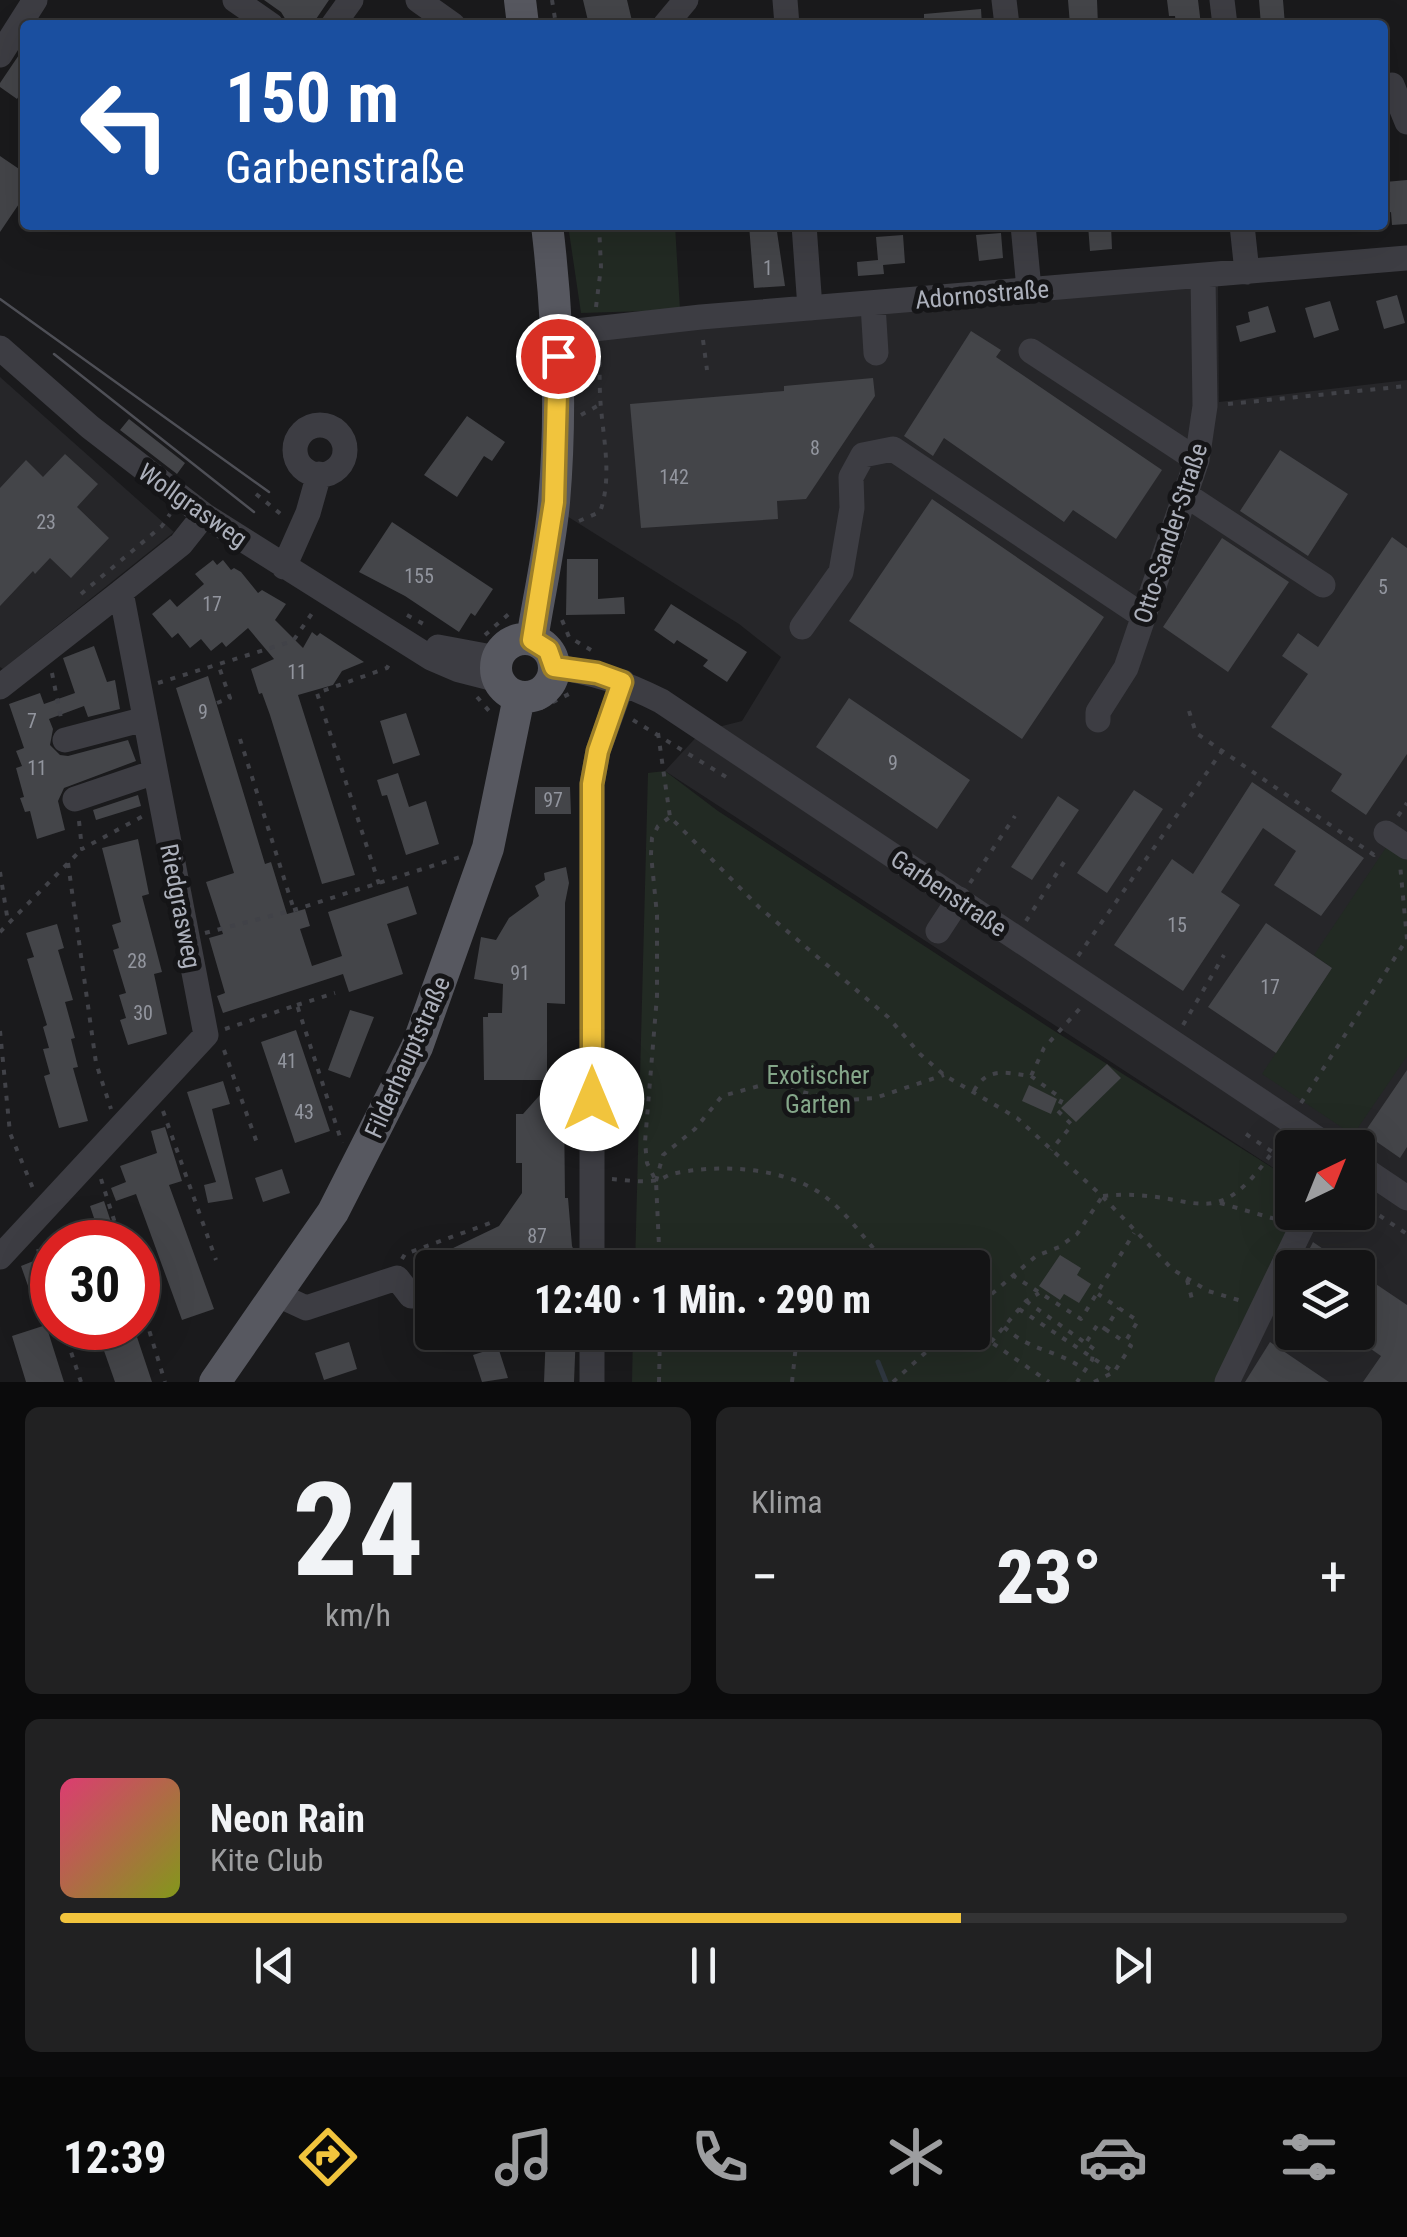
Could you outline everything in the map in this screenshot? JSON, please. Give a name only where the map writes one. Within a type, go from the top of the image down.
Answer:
[{"type":"main road","points":[[532,640],[554,502],[558,333],[548,230]]},
{"type":"main road","points":[[515,640],[532,640],[548,650],[554,667],[552,678],[540,693],[500,668],[515,640]]},
{"type":"main road","name":"Filderhauptstraße","points":[[215,1382],[333,1212],[417,1047],[488,848],[500,668]]},
{"type":"street","points":[[235,0],[264,20]]},
{"type":"street","points":[[418,0],[446,20]]},
{"type":"street","points":[[669,20],[686,0]]},
{"type":"street","points":[[0,55],[20,24]]},
{"type":"street","points":[[1392,85],[1407,122]]},
{"type":"street","points":[[804,230],[810,308]]},
{"type":"street","points":[[1023,230],[1029,289]]},
{"type":"street","points":[[1242,230],[1246,272]]},
{"type":"street","name":"Adornostraße","points":[[558,333],[701,317],[1407,258]]},
{"type":"street","name":"Otto-Sander-Straße","points":[[1098,720],[1098,712],[1126,668],[1197,460],[1205,406],[1203,276]]},
{"type":"street","points":[[872,304],[876,352]]},
{"type":"street","name":"Wollgrasweg","points":[[0,348],[90,427],[204,515],[284,567],[403,638],[500,668]]},
{"type":"street","points":[[1031,350],[1197,460]]},
{"type":"street","points":[[802,627],[841,572],[854,468],[864,455],[892,449],[1143,616]]},
{"type":"street","points":[[284,567],[301,531],[319,474]]},
{"type":"street","points":[[1186,495],[1322,585]]},
{"type":"street","points":[[0,686],[181,544],[204,515]]},
{"type":"street","name":"Riedgrasweg","points":[[121,592],[186,938],[212,1033]]},
{"type":"street","name":"Garbenstraße","points":[[554,667],[597,673],[661,702],[1306,1130]]},
{"type":"street","points":[[592,1250],[592,784],[598,751],[622,682]]},
{"type":"street","points":[[65,740],[145,719]]},
{"type":"street","points":[[76,799],[154,772]]},
{"type":"street","points":[[938,931],[959,900]]},
{"type":"street","points":[[0,1256],[117,1127],[212,1033]]},
{"type":"street","points":[[1375,1176],[1407,1198]]},
{"type":"street","points":[[1227,1382],[1301,1230]]},
{"type":"street","points":[[278,1294],[306,1308],[398,1278],[411,1296],[415,1294]]},
{"type":"street","points":[[592,1350],[592,1382]]},
{"type":"path","points":[[573,523],[600,512],[605,499],[607,464],[595,297],[600,267],[599,230]]},
{"type":"path","points":[[701,317],[707,370]]},
{"type":"path","points":[[1205,406],[1407,386]]},
{"type":"path","points":[[580,416],[600,404]]},
{"type":"path","points":[[256,494],[301,531]]},
{"type":"path","points":[[139,689],[293,641],[326,592]]},
{"type":"path","points":[[500,668],[517,606]]},
{"type":"path","points":[[398,611],[430,628]]},
{"type":"path","points":[[560,613],[569,637],[592,650]]},
{"type":"path","points":[[379,884],[317,693],[387,668],[403,638]]},
{"type":"path","points":[[217,703],[230,698],[218,664]]},
{"type":"path","points":[[614,709],[732,780]]},
{"type":"path","points":[[1189,711],[1196,732],[1374,855],[1397,840]]},
{"type":"path","points":[[658,734],[670,818],[760,908],[888,1018],[944,1075],[1017,1118],[1187,1280],[1208,1292],[1266,1304]]},
{"type":"path","points":[[240,739],[294,910]]},
{"type":"path","points":[[1067,972],[1222,750]]},
{"type":"path","points":[[1220,1203],[1237,1195],[1273,1152],[1407,940],[1397,840],[1407,803]]},
{"type":"path","points":[[959,900],[1015,816]]},
{"type":"path","points":[[656,1181],[647,1163],[645,1142],[657,996],[650,854],[658,826],[670,818]]},
{"type":"path","points":[[186,938],[294,910],[488,848]]},
{"type":"path","points":[[0,932],[82,850]]},
{"type":"path","points":[[1016,938],[1068,856]]},
{"type":"path","points":[[68,864],[96,1063],[117,1127]]},
{"type":"path","points":[[0,872],[8,924]]},
{"type":"path","points":[[1173,1042],[1224,956]]},
{"type":"path","points":[[1032,1076],[1044,1048],[1074,1018],[1093,990]]},
{"type":"path","points":[[257,1144],[212,1033],[335,994]]},
{"type":"path","points":[[297,1005],[344,1152],[360,1164]]},
{"type":"path","points":[[0,1030],[10,1133],[37,1218]]},
{"type":"path","points":[[974,1091],[981,1078],[992,1072],[1032,1076],[1062,1099],[1057,1110],[1072,1125],[1051,1150]]},
{"type":"path","points":[[659,1250],[656,1181],[663,1155],[695,1129],[722,1096],[770,1084],[836,1101],[875,1098],[944,1075]]},
{"type":"path","points":[[155,1088],[216,1260]]},
{"type":"path","points":[[1246,1134],[1273,1152]]},
{"type":"path","points":[[94,1156],[114,1220]]},
{"type":"path","points":[[592,1178],[656,1181],[673,1174],[729,1168],[766,1172],[801,1182],[838,1207],[875,1250]]},
{"type":"path","points":[[1102,1196],[1130,1193],[1186,1204],[1220,1203],[1275,1220]]},
{"type":"path","points":[[990,1295],[1036,1256],[1077,1234],[1102,1196]]},
{"type":"path","points":[[1375,1212],[1407,1234]]},
{"type":"path","points":[[398,1278],[406,1254],[490,1224]]},
{"type":"path","points":[[1012,1275],[1082,1319],[1134,1232]]},
{"type":"path","points":[[1187,1280],[1192,1299]]},
{"type":"path","points":[[1039,1293],[1026,1300],[992,1342],[1049,1382]]},
{"type":"path","points":[[1098,1294],[1138,1321],[1125,1342]]},
{"type":"path","points":[[1026,1300],[1094,1349],[1092,1360],[1077,1382]]},
{"type":"path","points":[[1106,1329],[1119,1308]]},
{"type":"path","points":[[1019,1309],[1114,1372]]},
{"type":"path","points":[[1087,1342],[1098,1324],[1131,1346],[1114,1372],[1094,1382]]},
{"type":"path","points":[[1004,1327],[1042,1352],[1068,1357],[1085,1370]]},
{"type":"path","points":[[70,1350],[80,1382]]},
{"type":"path","points":[[156,1350],[166,1382]]},
{"type":"path","points":[[660,1350],[660,1382]]},
{"type":"path","points":[[792,1382],[795,1350]]},
{"type":"path","points":[[893,1382],[928,1350]]},
{"type":"shaded area","points":[[1218,284],[1219,402],[1407,380],[1407,1382],[1227,1382],[1275,1278],[1275,1350],[1375,1350],[1375,1250],[1288,1250],[1297,1230],[1375,1230],[1375,1130],[1275,1130],[1275,1169],[665,771],[702,731],[742,721],[781,657],[739,624],[562,513],[579,334]]},
{"type":"shaded area","points":[[0,377],[174,532],[3,669],[0,667]]},
{"type":"green space","points":[[569,230],[675,230],[680,310],[581,313]]},
{"type":"green space","name":"Exotischer Garten","points":[[665,771],[718,811],[1056,1032],[1275,1169],[1275,1230],[1296,1230],[1286,1250],[1275,1250],[1275,1272],[1221,1382],[632,1382],[633,1350],[990,1350],[990,1250],[635,1250],[648,773]]},
{"type":"green space","points":[[1389,843],[1407,855],[1407,1056],[1356,1130],[1346,1130],[1262,1074],[1332,968],[1314,955]]},
{"type":"building","points":[[264,0],[329,0],[315,20],[286,20]]},
{"type":"building","points":[[583,0],[627,0],[632,20],[588,20]]},
{"type":"building","points":[[1068,0],[1097,0],[1098,20],[1070,20]]},
{"type":"building","points":[[1167,0],[1198,0],[1200,20],[1175,20],[1175,16],[1169,16]]},
{"type":"building","points":[[1259,0],[1283,0],[1285,20],[1261,20]]},
{"type":"building","points":[[981,9],[982,20],[924,20],[924,14]]},
{"type":"building","points":[[20,53],[17,99],[0,83]]},
{"type":"building","points":[[0,156],[20,170],[20,202],[0,232]]},
{"type":"building","points":[[1407,180],[1407,224],[1392,225],[1388,182]]},
{"type":"building","points":[[749,230],[777,230],[785,286],[754,288]]},
{"type":"building","points":[[1088,230],[1111,230],[1112,249],[1090,251]]},
{"type":"building","points":[[1001,233],[1003,258],[979,261],[976,235]]},
{"type":"building","points":[[903,235],[905,263],[883,265],[884,274],[858,276],[857,262],[878,260],[876,237]]},
{"type":"building","points":[[1397,295],[1405,323],[1384,329],[1376,301]]},
{"type":"building","points":[[1330,301],[1339,330],[1314,338],[1305,308]]},
{"type":"building","points":[[1268,306],[1276,332],[1240,342],[1236,326],[1250,322],[1248,312]]},
{"type":"building","points":[[971,331],[1001,350],[996,357],[1162,470],[1116,539],[1073,510],[1064,522],[944,438],[933,456],[904,436]]},
{"type":"building","points":[[873,378],[875,396],[806,499],[777,501],[778,519],[641,528],[630,404],[784,391],[784,386]]},
{"type":"building","points":[[467,416],[505,442],[492,461],[484,456],[457,497],[424,475]]},
{"type":"building","points":[[129,419],[185,463],[177,474],[120,430]]},
{"type":"building","points":[[1280,450],[1348,494],[1308,556],[1240,511]]},
{"type":"building","points":[[65,454],[98,484],[77,507],[109,538],[71,578],[50,558],[0,606],[0,488],[26,460],[43,477]]},
{"type":"building","points":[[932,499],[1104,617],[1022,739],[849,621]]},
{"type":"building","points":[[392,522],[493,589],[459,632],[405,596],[359,572]]},
{"type":"building","points":[[1392,537],[1407,548],[1407,754],[1366,815],[1331,791],[1342,774],[1271,727],[1308,674],[1282,656],[1298,633],[1318,647]]},
{"type":"building","points":[[1222,538],[1289,582],[1228,672],[1163,627]]},
{"type":"building","points":[[567,559],[598,559],[598,599],[624,597],[625,614],[566,615]]},
{"type":"building","points":[[213,560],[217,565],[223,560],[231,570],[241,572],[258,593],[262,590],[286,604],[275,620],[303,648],[312,632],[317,636],[320,633],[364,662],[342,671],[333,685],[298,695],[355,875],[322,884],[270,715],[251,669],[274,659],[248,628],[226,647],[222,642],[211,651],[201,639],[190,648],[178,633],[172,638],[152,614],[170,599],[177,607],[204,584],[195,574]]},
{"type":"building","points":[[671,604],[747,652],[727,682],[703,666],[708,660],[654,630]]},
{"type":"building","points":[[94,646],[107,682],[115,680],[120,709],[88,717],[84,706],[49,719],[53,729],[50,745],[60,755],[68,756],[128,740],[136,761],[64,788],[58,801],[65,830],[37,839],[30,811],[25,812],[20,798],[24,797],[16,768],[22,766],[16,751],[24,748],[9,704],[40,693],[44,704],[75,693],[63,658]]},
{"type":"building","points":[[208,676],[265,864],[271,862],[287,914],[305,909],[310,926],[300,929],[312,966],[342,956],[328,912],[408,886],[417,914],[387,924],[403,974],[349,992],[343,974],[223,1013],[217,996],[225,993],[209,938],[223,934],[206,882],[234,873],[176,688]]},
{"type":"building","points":[[849,698],[970,780],[937,829],[816,747]]},
{"type":"building","points":[[406,713],[420,755],[393,764],[380,721]]},
{"type":"building","points":[[398,773],[409,807],[426,801],[439,844],[406,855],[387,795],[382,796],[377,780]]},
{"type":"building","points":[[1252,782],[1364,858],[1321,916],[1274,885],[1296,851],[1263,828],[1221,892],[1240,905],[1183,991],[1114,945],[1172,859],[1193,874]]},
{"type":"building","points":[[535,787],[570,787],[571,814],[535,814]]},
{"type":"building","points":[[1134,790],[1163,809],[1107,893],[1077,873]]},
{"type":"building","points":[[138,795],[141,806],[96,820],[93,810]]},
{"type":"building","points":[[1058,796],[1079,810],[1032,880],[1011,867]]},
{"type":"building","points":[[138,839],[149,894],[142,896],[162,972],[154,974],[167,1034],[128,1045],[120,1020],[126,1018],[119,995],[126,993],[113,950],[119,948],[112,925],[121,922],[102,848]]},
{"type":"building","points":[[566,867],[569,883],[565,903],[565,1004],[547,1003],[547,1080],[484,1080],[483,1017],[502,1013],[503,984],[474,979],[481,937],[496,940],[509,918],[539,896],[535,886],[545,880],[544,873]]},
{"type":"building","points":[[1266,923],[1332,968],[1276,1053],[1208,1007]]},
{"type":"building","points":[[57,924],[64,948],[58,950],[73,1000],[65,1002],[75,1038],[71,1039],[78,1067],[73,1068],[88,1121],[59,1128],[44,1076],[50,1074],[43,1049],[49,1048],[43,1027],[47,1025],[27,959],[34,957],[26,933]]},
{"type":"building","points":[[350,1010],[374,1017],[350,1078],[328,1070]]},
{"type":"building","points":[[296,1030],[330,1131],[295,1143],[261,1042]]},
{"type":"building","points":[[1107,1064],[1121,1078],[1076,1122],[1061,1108]]},
{"type":"building","points":[[1407,1070],[1407,1147],[1400,1158],[1375,1141],[1375,1130],[1366,1130]]},
{"type":"building","points":[[223,1081],[230,1104],[212,1109],[233,1199],[208,1203],[204,1185],[216,1182],[187,1092]]},
{"type":"building","points":[[1029,1085],[1057,1099],[1051,1114],[1022,1101]]},
{"type":"building","points":[[547,1087],[547,1107],[564,1107],[565,1198],[574,1250],[449,1250],[499,1226],[522,1193],[522,1163],[516,1163],[516,1114],[523,1114]]},
{"type":"building","points":[[165,1127],[182,1181],[169,1185],[214,1309],[182,1320],[160,1260],[160,1220],[145,1220],[136,1194],[116,1201],[111,1188],[126,1182],[120,1166],[157,1153],[151,1131]]},
{"type":"building","points":[[282,1169],[290,1193],[263,1202],[255,1178]]},
{"type":"building","points":[[104,1201],[110,1220],[95,1220],[90,1206]]},
{"type":"building","points":[[1313,1242],[1325,1250],[1309,1250]]},
{"type":"building","points":[[1060,1255],[1081,1268],[1077,1275],[1091,1284],[1079,1303],[1064,1294],[1060,1300],[1039,1286]]},
{"type":"building","points":[[30,1262],[30,1292],[21,1266]]},
{"type":"building","points":[[1375,1283],[1407,1305],[1407,1382],[1363,1382],[1381,1356],[1372,1350]]},
{"type":"building","points":[[30,1330],[30,1350],[54,1350],[64,1382],[26,1382],[12,1336]]},
{"type":"building","points":[[349,1342],[357,1369],[324,1380],[315,1353]]},
{"type":"building","points":[[1270,1342],[1275,1350],[1282,1350],[1329,1382],[1245,1382]]},
{"type":"building","points":[[104,1350],[141,1350],[152,1382],[115,1382]]},
{"type":"building","points":[[499,1350],[508,1378],[482,1382],[473,1355]]},
{"type":"building","points":[[545,1350],[575,1350],[574,1382],[544,1382]]},
{"type":"waterway","points":[[878,1362],[886,1382]]},
{"type":"tram line","points":[[0,299],[269,492]]},
{"type":"tram line","points":[[54,354],[254,512]]},
{"type":"route","points":[[558,356],[554,502],[532,640],[548,650],[554,667],[597,673],[622,682],[598,751],[592,784],[592,1099]]}]
